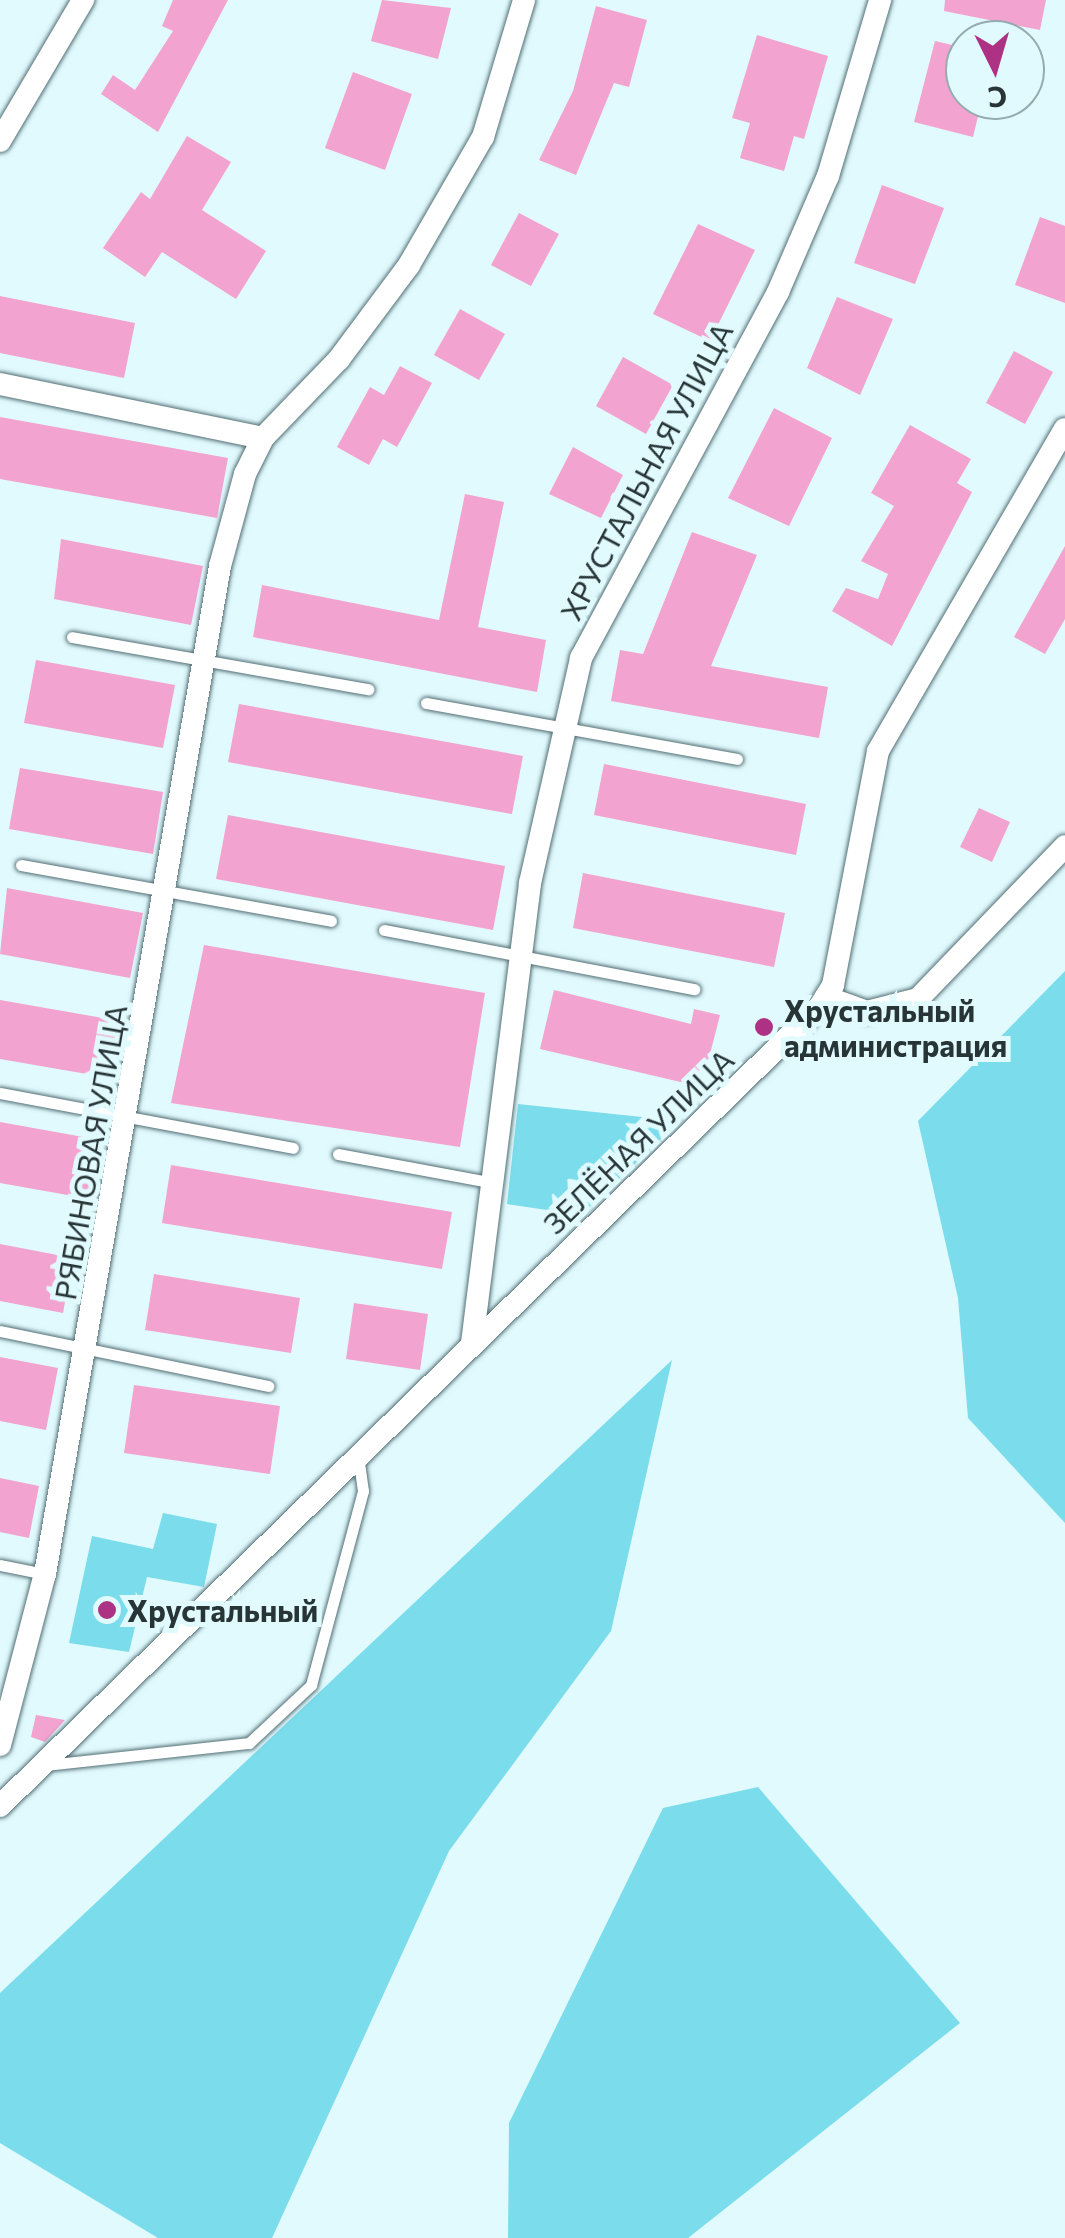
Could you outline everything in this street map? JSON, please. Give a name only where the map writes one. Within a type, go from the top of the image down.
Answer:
[{"type":"street","points":[[0,141],[84,0]]},
{"type":"street","points":[[0,384],[262,438],[340,359],[409,266],[482,137],[524,0]]},
{"type":"street","name":"ХРУСТАЛЬНАЯ УЛИЦА","points":[[472,1343],[520,954],[561,729],[602,607],[778,292],[828,176],[880,0]]},
{"type":"street","points":[[1065,429],[878,750],[826,997],[867,1012],[918,998],[1065,846]]},
{"type":"street","name":"РЯБИНОВАЯ УЛИЦА","points":[[0,1745],[45,1574],[84,1343],[128,1119],[220,566],[262,438]]},
{"type":"street","name":"ЗЕЛЁНАЯ УЛИЦА","points":[[0,1806],[826,997]]},
{"type":"lane","points":[[72,637],[368,688]]},
{"type":"lane","points":[[426,703],[737,759]]},
{"type":"lane","points":[[21,865],[331,921]]},
{"type":"lane","points":[[384,930],[694,989]]},
{"type":"lane","points":[[0,1094],[293,1148]]},
{"type":"lane","points":[[338,1154],[489,1182]]},
{"type":"lane","points":[[0,1332],[84,1343],[268,1386]]},
{"type":"lane","points":[[43,1764],[248,1743],[311,1685],[363,1491],[358,1456]]},
{"type":"lane","points":[[0,1565],[45,1574]]},
{"type":"shaded area","points":[[1065,971],[1065,1523],[968,1418],[958,1298],[918,1121]]},
{"type":"shaded area","points":[[518,1104],[680,1121],[581,1215],[507,1204]]},
{"type":"shaded area","points":[[672,1360],[611,1631],[449,1851],[272,2238],[158,2238],[0,2143],[0,1993]]},
{"type":"shaded area","name":"Хрустальный","points":[[163,1513],[217,1524],[204,1587],[147,1577],[129,1652],[69,1643],[92,1536],[153,1549]]},
{"type":"shaded area","points":[[758,1787],[960,2023],[688,2238],[508,2238],[509,2123],[663,1808]]},
{"type":"building","points":[[173,0],[228,0],[158,132],[101,94],[113,75],[135,90],[173,31],[162,26]]},
{"type":"building","points":[[382,0],[451,8],[438,59],[371,41]]},
{"type":"building","points":[[945,0],[1046,0],[1042,20],[989,20],[944,11]]},
{"type":"building","points":[[596,6],[647,20],[629,87],[614,83],[576,175],[539,160],[573,91]]},
{"type":"building","points":[[757,35],[828,56],[804,139],[794,136],[784,171],[740,158],[750,123],[732,118]]},
{"type":"building","points":[[935,41],[945,43],[945,120],[977,120],[973,137],[914,122]]},
{"type":"building","points":[[353,72],[412,94],[385,170],[325,148]]},
{"type":"building","points":[[187,136],[231,162],[202,210],[266,251],[236,299],[162,252],[145,277],[103,248],[141,192],[150,199]]},
{"type":"building","points":[[882,185],[944,208],[915,284],[854,263]]},
{"type":"building","points":[[519,213],[559,234],[531,286],[491,265]]},
{"type":"building","points":[[1040,217],[1065,226],[1065,303],[1015,285]]},
{"type":"building","points":[[698,224],[755,250],[710,341],[653,314]]},
{"type":"building","points":[[0,296],[135,323],[124,378],[0,353]]},
{"type":"building","points":[[837,297],[893,319],[860,395],[807,368]]},
{"type":"building","points":[[460,309],[505,334],[479,380],[434,355]]},
{"type":"building","points":[[1014,351],[1053,372],[1025,424],[986,403]]},
{"type":"building","points":[[623,357],[673,385],[646,434],[596,406]]},
{"type":"building","points":[[400,366],[432,383],[397,447],[383,439],[369,465],[337,447],[370,387],[384,395]]},
{"type":"building","points":[[774,408],[832,438],[789,526],[728,498]]},
{"type":"building","points":[[0,417],[228,458],[217,518],[0,479]]},
{"type":"building","points":[[910,425],[971,459],[957,483],[972,492],[892,646],[832,611],[846,588],[878,599],[888,574],[861,561],[894,506],[871,493]]},
{"type":"building","points":[[573,447],[623,475],[601,518],[549,494]]},
{"type":"building","points":[[465,494],[504,502],[478,627],[546,640],[537,692],[253,637],[262,585],[439,620]]},
{"type":"building","points":[[692,532],[757,555],[711,666],[828,687],[819,738],[611,701],[620,650],[643,654]]},
{"type":"building","points":[[61,539],[203,566],[191,625],[54,599]]},
{"type":"building","points":[[1065,546],[1065,619],[1045,654],[1014,637]]},
{"type":"building","points":[[36,660],[175,685],[163,748],[24,723]]},
{"type":"building","points":[[239,704],[523,756],[512,814],[228,762]]},
{"type":"building","points":[[604,764],[806,804],[796,855],[594,815]]},
{"type":"building","points":[[20,768],[163,792],[153,854],[9,829]]},
{"type":"building","points":[[979,808],[1010,822],[992,862],[960,847]]},
{"type":"building","points":[[228,815],[505,866],[493,930],[216,879]]},
{"type":"building","points":[[583,873],[785,913],[774,967],[573,928]]},
{"type":"building","points":[[7,888],[143,913],[130,978],[0,954]]},
{"type":"building","points":[[204,945],[485,993],[460,1147],[171,1103]]},
{"type":"building","points":[[554,990],[691,1024],[694,1009],[720,1015],[709,1058],[689,1084],[540,1049]]},
{"type":"building","points":[[0,1000],[120,1021],[110,1078],[0,1059]]},
{"type":"building","points":[[0,1122],[100,1140],[90,1199],[0,1183]]},
{"type":"building","points":[[171,1165],[452,1212],[442,1269],[162,1223]]},
{"type":"building","points":[[0,1244],[73,1258],[63,1313],[0,1301]]},
{"type":"building","points":[[154,1274],[300,1298],[291,1353],[145,1330]]},
{"type":"building","points":[[354,1303],[428,1314],[420,1370],[346,1359]]},
{"type":"building","points":[[0,1357],[58,1368],[46,1430],[0,1421]]},
{"type":"building","points":[[134,1385],[280,1406],[270,1474],[124,1453]]},
{"type":"building","points":[[0,1478],[39,1486],[29,1538],[0,1532]]},
{"type":"building","points":[[36,1715],[65,1720],[45,1742],[31,1737]]},
{"type":"place","name":"Хрустальный администрация","points":[[764,1027]]},
{"type":"place","name":"Хрустальный","points":[[107,1610]]}]
